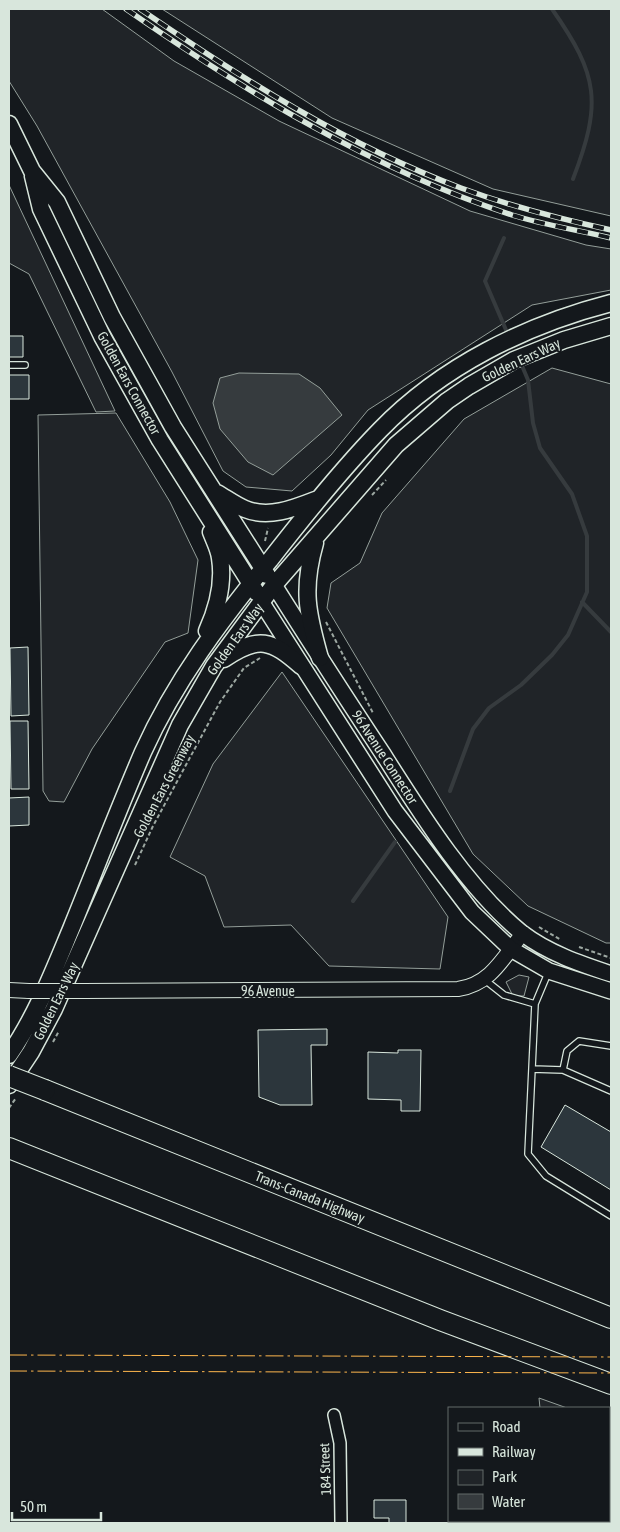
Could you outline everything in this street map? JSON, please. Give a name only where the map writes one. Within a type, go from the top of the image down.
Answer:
[{"type":"highway","name":"Trans-Canada Highway","points":[[9,1076],[611,1318]]},
{"type":"highway","points":[[9,1148],[440,1320],[611,1384]]},
{"type":"main road","name":"Golden Ears Connector","points":[[9,124],[32,171],[41,209],[102,336],[160,440],[251,583]]},
{"type":"main road","name":"Golden Ears Connector","points":[[32,171],[57,202],[112,317],[173,427],[263,568]]},
{"type":"main road","name":"Golden Ears Way","points":[[9,1055],[36,1008],[48,982],[144,751],[162,714],[197,654],[263,568],[320,498],[381,429],[436,383],[498,345],[573,313],[611,303]]},
{"type":"main road","name":"Golden Ears Way","points":[[9,1085],[31,1052],[54,1009],[180,725],[214,666],[274,585],[366,477],[396,445],[447,401],[514,360],[564,340],[608,327]]},
{"type":"main road","points":[[214,491],[245,509],[269,513],[290,510],[320,498]]},
{"type":"main road","points":[[197,654],[216,611],[220,586],[220,558],[202,506]]},
{"type":"main road","points":[[316,538],[306,587],[307,606],[320,658]]},
{"type":"main road","name":"96 Avenue Connector","points":[[263,568],[412,800],[473,883],[500,913],[523,933]]},
{"type":"main road","name":"96 Avenue Connector","points":[[251,583],[395,811],[472,912],[511,949]]},
{"type":"main road","points":[[214,666],[240,649],[259,644],[278,647],[302,666]]},
{"type":"main road","points":[[523,933],[565,957],[611,974]]},
{"type":"main road","points":[[511,949],[549,971],[611,991]]},
{"type":"street","points":[[485,980],[523,933]]},
{"type":"street","name":"96 Avenue","points":[[9,990],[444,990],[471,987],[485,980]]},
{"type":"street","name":"184 Street","points":[[334,1415],[340,1443],[341,1523]]},
{"type":"lane","points":[[9,365],[25,365]]},
{"type":"lane","points":[[549,971],[535,1004],[528,1154],[546,1176],[611,1216]]},
{"type":"lane","points":[[485,980],[504,995],[535,1004]]},
{"type":"lane","points":[[562,1070],[568,1051],[579,1041],[611,1046]]},
{"type":"lane","points":[[532,1069],[562,1070],[611,1091]]},
{"type":"path","points":[[366,501],[379,489],[388,476]]},
{"type":"path","points":[[265,541],[269,523]]},
{"type":"path","points":[[323,615],[375,716]]},
{"type":"path","name":"Golden Ears Greenway","points":[[132,871],[153,826],[220,702],[244,668],[260,660]]},
{"type":"path","points":[[538,927],[562,940]]},
{"type":"path","points":[[578,947],[611,958]]},
{"type":"green space","points":[[9,9],[102,9],[174,61],[279,121],[470,211],[586,245],[611,249],[611,290],[532,305],[368,410],[331,455],[292,491],[246,487],[223,471],[172,372],[37,126],[9,81]]},
{"type":"green space","points":[[162,9],[611,9],[611,216],[493,189],[332,118]]},
{"type":"green space","points":[[9,185],[115,411],[96,412],[29,274],[9,263]]},
{"type":"green space","points":[[552,368],[611,384],[611,943],[606,943],[528,906],[473,854],[327,608],[331,583],[360,563],[382,513],[464,419]]},
{"type":"green space","points":[[116,413],[170,502],[198,560],[188,633],[165,642],[92,749],[64,802],[49,801],[43,791],[38,415]]},
{"type":"green space","points":[[282,672],[448,917],[440,969],[329,966],[291,925],[224,927],[205,876],[170,857],[213,764]]},
{"type":"green space","points":[[519,975],[529,977],[524,996],[513,996],[506,982]]},
{"type":"green space","points":[[539,1398],[564,1407],[540,1407]]},
{"type":"green space","points":[[610,1424],[611,1424],[610,1472]]},
{"type":"water","points":[[239,373],[299,374],[320,388],[342,415],[273,475],[248,462],[220,429],[213,403],[220,378]]},
{"type":"building","points":[[9,336],[23,336],[23,357],[9,357]]},
{"type":"building","points":[[9,375],[29,375],[29,399],[9,399]]},
{"type":"building","points":[[28,647],[29,715],[11,716],[10,648]]},
{"type":"building","points":[[10,721],[28,721],[29,789],[11,789]]},
{"type":"building","points":[[29,797],[29,825],[9,826],[9,798]]},
{"type":"building","points":[[327,1029],[327,1045],[311,1045],[312,1105],[280,1105],[259,1097],[258,1030]]},
{"type":"building","points":[[398,1050],[421,1050],[420,1111],[401,1111],[401,1100],[368,1099],[368,1052],[398,1053]]},
{"type":"building","points":[[565,1105],[611,1132],[611,1190],[541,1147]]},
{"type":"building","points":[[374,1500],[406,1500],[406,1523],[389,1523],[389,1518],[374,1518]]},
{"type":"waterway","points":[[552,9],[568,32],[579,53],[587,72],[591,91],[589,130],[573,179]]},
{"type":"waterway","points":[[504,238],[485,281],[509,337]]},
{"type":"waterway","points":[[450,791],[473,729],[489,708],[521,685],[552,655],[568,635],[587,592],[587,536],[572,494],[540,448],[533,423],[528,380],[520,361]]},
{"type":"waterway","points":[[582,602],[611,632]]},
{"type":"waterway","points":[[353,901],[395,842]]},
{"type":"railway","points":[[126,9],[264,99],[360,151],[410,175],[512,215],[611,238]]},
{"type":"railway","points":[[140,9],[256,85],[377,152],[418,171],[479,195],[535,212],[611,230]]},
{"type":"power","points":[[9,1355],[611,1357]]},
{"type":"power","points":[[9,1371],[611,1373]]}]
